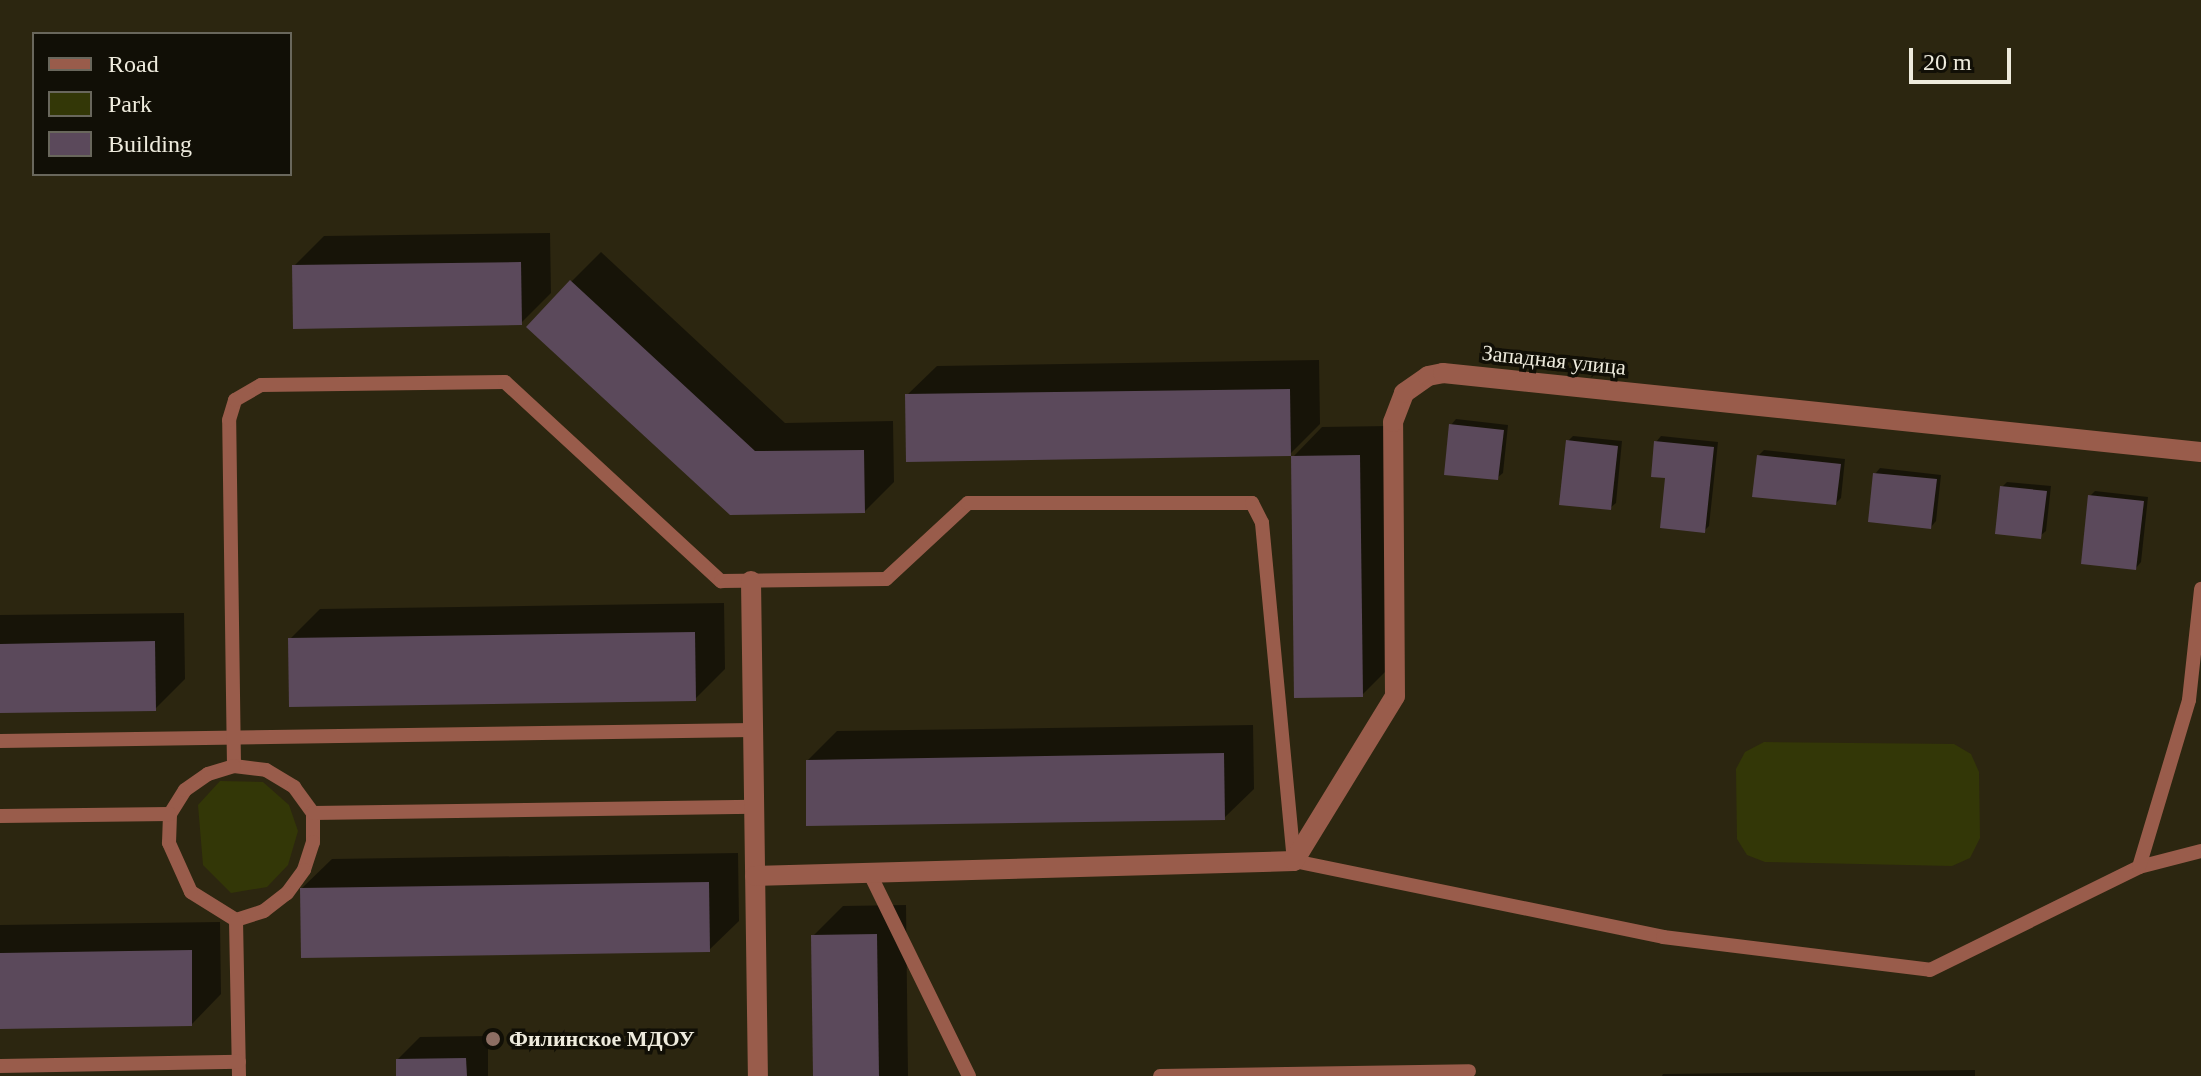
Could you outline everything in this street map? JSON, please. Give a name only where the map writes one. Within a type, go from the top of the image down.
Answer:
[{"type":"street","name":"Западная улица","points":[[1294,861],[1395,696],[1393,422],[1404,393],[1428,376],[1443,373],[2201,452]]},
{"type":"street","points":[[751,581],[758,1076]]},
{"type":"street","points":[[755,876],[1294,861]]},
{"type":"lane","points":[[234,766],[229,420],[235,400],[251,387],[505,382],[721,581],[886,579],[968,503],[1252,503],[1262,523],[1294,861],[1663,937],[1930,970],[2139,867],[2201,851]]},
{"type":"lane","points":[[2139,867],[2189,700],[2201,589]]},
{"type":"lane","points":[[0,741],[753,730]]},
{"type":"lane","points":[[234,766],[266,770],[285,781],[313,813],[313,842],[304,870],[287,893],[264,911],[236,920],[191,892],[177,869],[169,843],[170,814],[185,790],[208,774],[234,766]]},
{"type":"lane","points":[[313,813],[754,807]]},
{"type":"lane","points":[[0,816],[170,814]]},
{"type":"lane","points":[[870,874],[969,1076]]},
{"type":"lane","points":[[0,1066],[239,1069],[236,920]]},
{"type":"lane","points":[[1160,1076],[1469,1071]]},
{"type":"green space","points":[[1764,742],[1954,744],[1971,754],[1979,772],[1980,838],[1970,858],[1952,866],[1765,862],[1747,855],[1737,839],[1736,769],[1745,752]]},
{"type":"green space","points":[[220,781],[263,782],[289,805],[298,831],[288,865],[267,887],[231,893],[203,865],[198,805]]},
{"type":"building","points":[[521,262],[522,325],[293,329],[292,265]]},
{"type":"building","points":[[570,280],[755,451],[864,450],[865,513],[730,515],[526,327]]},
{"type":"building","points":[[1290,389],[1291,456],[906,462],[905,394]]},
{"type":"building","points":[[1449,424],[1504,430],[1498,480],[1444,475]]},
{"type":"building","points":[[1566,440],[1618,446],[1611,510],[1559,505]]},
{"type":"building","points":[[1654,441],[1714,447],[1705,533],[1660,528],[1665,478],[1651,477]]},
{"type":"building","points":[[1360,455],[1363,697],[1294,698],[1291,456]]},
{"type":"building","points":[[1757,455],[1841,464],[1836,505],[1752,497]]},
{"type":"building","points":[[1873,473],[1937,479],[1931,529],[1868,522]]},
{"type":"building","points":[[2000,486],[2047,491],[2041,539],[1995,534]]},
{"type":"building","points":[[2088,495],[2144,501],[2136,570],[2081,564]]},
{"type":"building","points":[[695,632],[696,701],[289,707],[288,638]]},
{"type":"building","points":[[155,641],[156,711],[0,713],[0,644]]},
{"type":"building","points":[[1224,753],[1225,820],[806,826],[806,760]]},
{"type":"building","points":[[709,882],[710,952],[301,958],[300,888]]},
{"type":"building","points":[[877,934],[879,1076],[813,1076],[811,935]]},
{"type":"building","points":[[192,950],[192,1026],[0,1029],[0,953]]},
{"type":"building","points":[[466,1058],[467,1076],[396,1076],[396,1059]]},
{"type":"place","name":"Филинское МДОУ","points":[[493,1039]]}]
